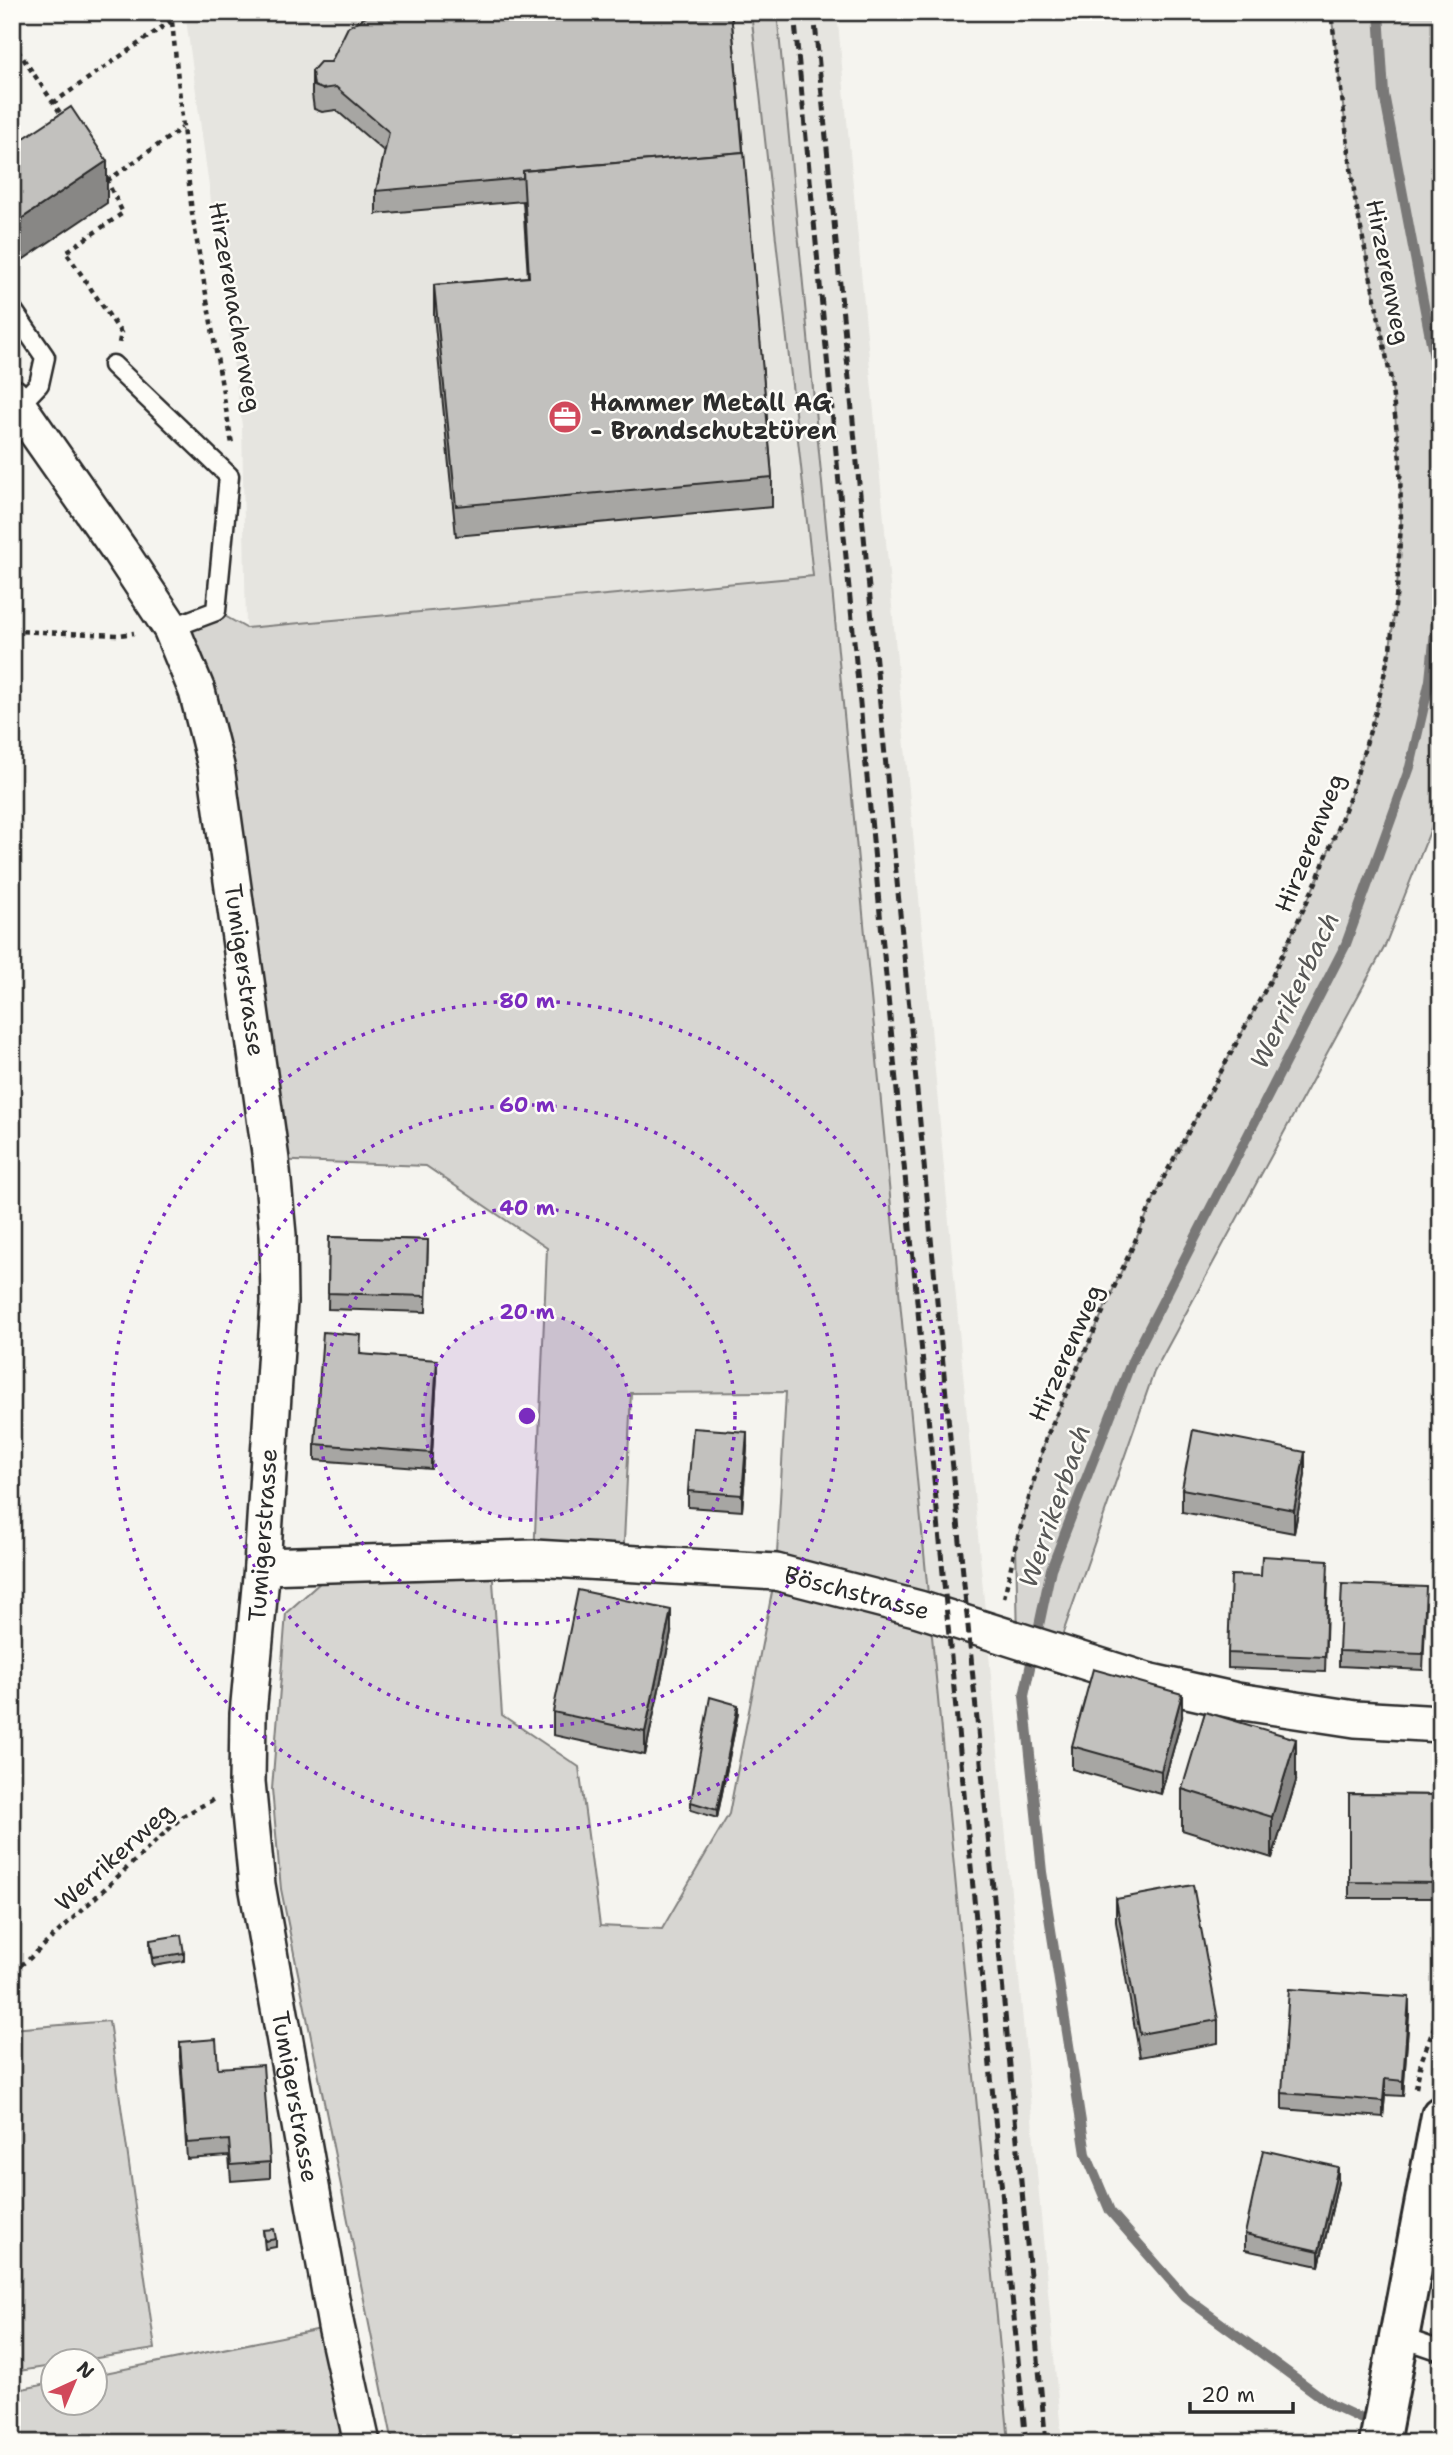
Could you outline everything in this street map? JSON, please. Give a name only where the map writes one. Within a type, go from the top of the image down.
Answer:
[{"type":"main road","points":[[1379,2443],[1441,2116]]},
{"type":"street","name":"Tumigerstrasse","points":[[15,402],[171,628],[197,691],[216,766],[278,1235],[279,1302],[262,1566],[248,1714],[247,1782],[257,1885],[336,2326],[362,2443]]},
{"type":"street","name":"Böschstrasse","points":[[262,1566],[534,1558],[776,1572],[919,1609],[1147,1681],[1237,1701],[1355,1719],[1441,1724]]},
{"type":"lane","points":[[12,309],[45,357],[39,384],[15,402]]},
{"type":"lane","points":[[113,365],[229,476],[216,611],[171,628]]},
{"type":"lane","points":[[1400,2337],[1441,2351]]},
{"type":"path","name":"Hirzerenacherweg","points":[[171,12],[192,213],[233,439],[229,476]]},
{"type":"path","name":"Hirzerenweg","points":[[1009,1637],[1002,1607],[1016,1544],[1046,1438],[1164,1177],[1271,979],[1316,882],[1350,797],[1376,711],[1390,649],[1400,537],[1400,460],[1391,380],[1355,199],[1331,12]]},
{"type":"path","points":[[53,103],[172,21]]},
{"type":"path","points":[[12,42],[69,125]]},
{"type":"path","points":[[107,181],[182,128]]},
{"type":"path","points":[[100,170],[123,213],[66,252],[121,333],[113,365]]},
{"type":"path","points":[[12,631],[120,635],[171,628]]},
{"type":"path","name":"Werrikerweg","points":[[12,1971],[183,1816],[247,1782]]},
{"type":"shaded area","points":[[185,12],[751,12],[814,576],[246,628],[242,426]]},
{"type":"shaded area","points":[[751,12],[777,12],[1009,2443],[393,2443],[281,1889],[272,1789],[286,1613],[321,1582],[492,1566],[502,1715],[579,1767],[600,1926],[662,1929],[729,1814],[773,1587],[919,1609],[915,1589],[777,1554],[786,1392],[631,1393],[623,1563],[534,1558],[547,1248],[426,1166],[271,1160],[216,766],[171,628],[216,611],[246,628],[813,576]]},
{"type":"shaded area","points":[[777,12],[837,12],[1062,2443],[1009,2443]]},
{"type":"shaded area","points":[[1331,12],[1441,12],[1441,803],[1384,948],[1154,1372],[1056,1653],[1018,1640],[1016,1544],[1046,1438],[1164,1177],[1271,979],[1316,882],[1350,797],[1376,711],[1390,649],[1401,524],[1400,460],[1391,380],[1355,199]]},
{"type":"shaded area","points":[[109,2021],[155,2349],[108,2356],[108,2346],[38,2346],[38,2368],[12,2372],[12,2029]]},
{"type":"shaded area","points":[[326,2328],[350,2443],[12,2443],[12,2391],[38,2386],[38,2416],[108,2416],[108,2372]]},
{"type":"building","points":[[366,12],[731,12],[743,152],[523,171],[523,178],[376,191],[389,132],[336,87],[322,89],[314,86],[312,71],[320,62],[331,62],[348,27],[366,17]]},
{"type":"building","points":[[71,107],[107,161],[12,225],[12,146]]},
{"type":"building","points":[[744,152],[772,477],[456,506],[434,285],[529,277],[523,171]]},
{"type":"building","points":[[329,1237],[428,1240],[426,1296],[328,1293]]},
{"type":"building","points":[[323,1332],[361,1335],[360,1354],[437,1360],[431,1453],[315,1444]]},
{"type":"building","points":[[693,1428],[747,1432],[742,1495],[688,1491]]},
{"type":"building","points":[[1193,1430],[1305,1452],[1294,1510],[1182,1489]]},
{"type":"building","points":[[1262,1556],[1328,1560],[1325,1657],[1228,1653],[1231,1575],[1261,1576]]},
{"type":"building","points":[[1342,1584],[1426,1587],[1423,1654],[1339,1651]]},
{"type":"building","points":[[578,1590],[671,1610],[645,1732],[553,1712]]},
{"type":"building","points":[[1093,1669],[1182,1694],[1161,1771],[1072,1746]]},
{"type":"building","points":[[710,1697],[738,1705],[717,1810],[691,1802]]},
{"type":"building","points":[[1205,1712],[1296,1739],[1272,1817],[1182,1789]]},
{"type":"building","points":[[1349,1794],[1441,1795],[1441,1883],[1349,1882]]},
{"type":"building","points":[[1193,1885],[1218,2020],[1140,2034],[1116,1899]]},
{"type":"building","points":[[181,1935],[184,1953],[153,1958],[150,1940]]},
{"type":"building","points":[[1289,1989],[1409,1997],[1403,2081],[1385,2079],[1383,2101],[1282,2093]]},
{"type":"building","points":[[216,2039],[218,2068],[263,2065],[270,2162],[231,2165],[229,2140],[187,2143],[180,2042]]},
{"type":"building","points":[[1263,2150],[1338,2167],[1319,2251],[1245,2234]]},
{"type":"building","points":[[274,2229],[276,2239],[265,2241],[263,2230]]},
{"type":"waterway","name":"Werrikerbach","points":[[1379,12],[1384,94],[1437,374],[1441,436]]},
{"type":"waterway","name":"Werrikerbach","points":[[1413,2443],[1332,2405],[1185,2297],[1110,2211],[1086,2154],[1042,1872],[1024,1696],[1051,1569],[1131,1363],[1346,944],[1410,767],[1430,680],[1441,572]]},
{"type":"railway","points":[[794,12],[1026,2443]]},
{"type":"railway","points":[[814,12],[1046,2443]]},
{"type":"place","name":"Hammer Metall AG - Brandschutztüren","points":[[565,417]]}]
